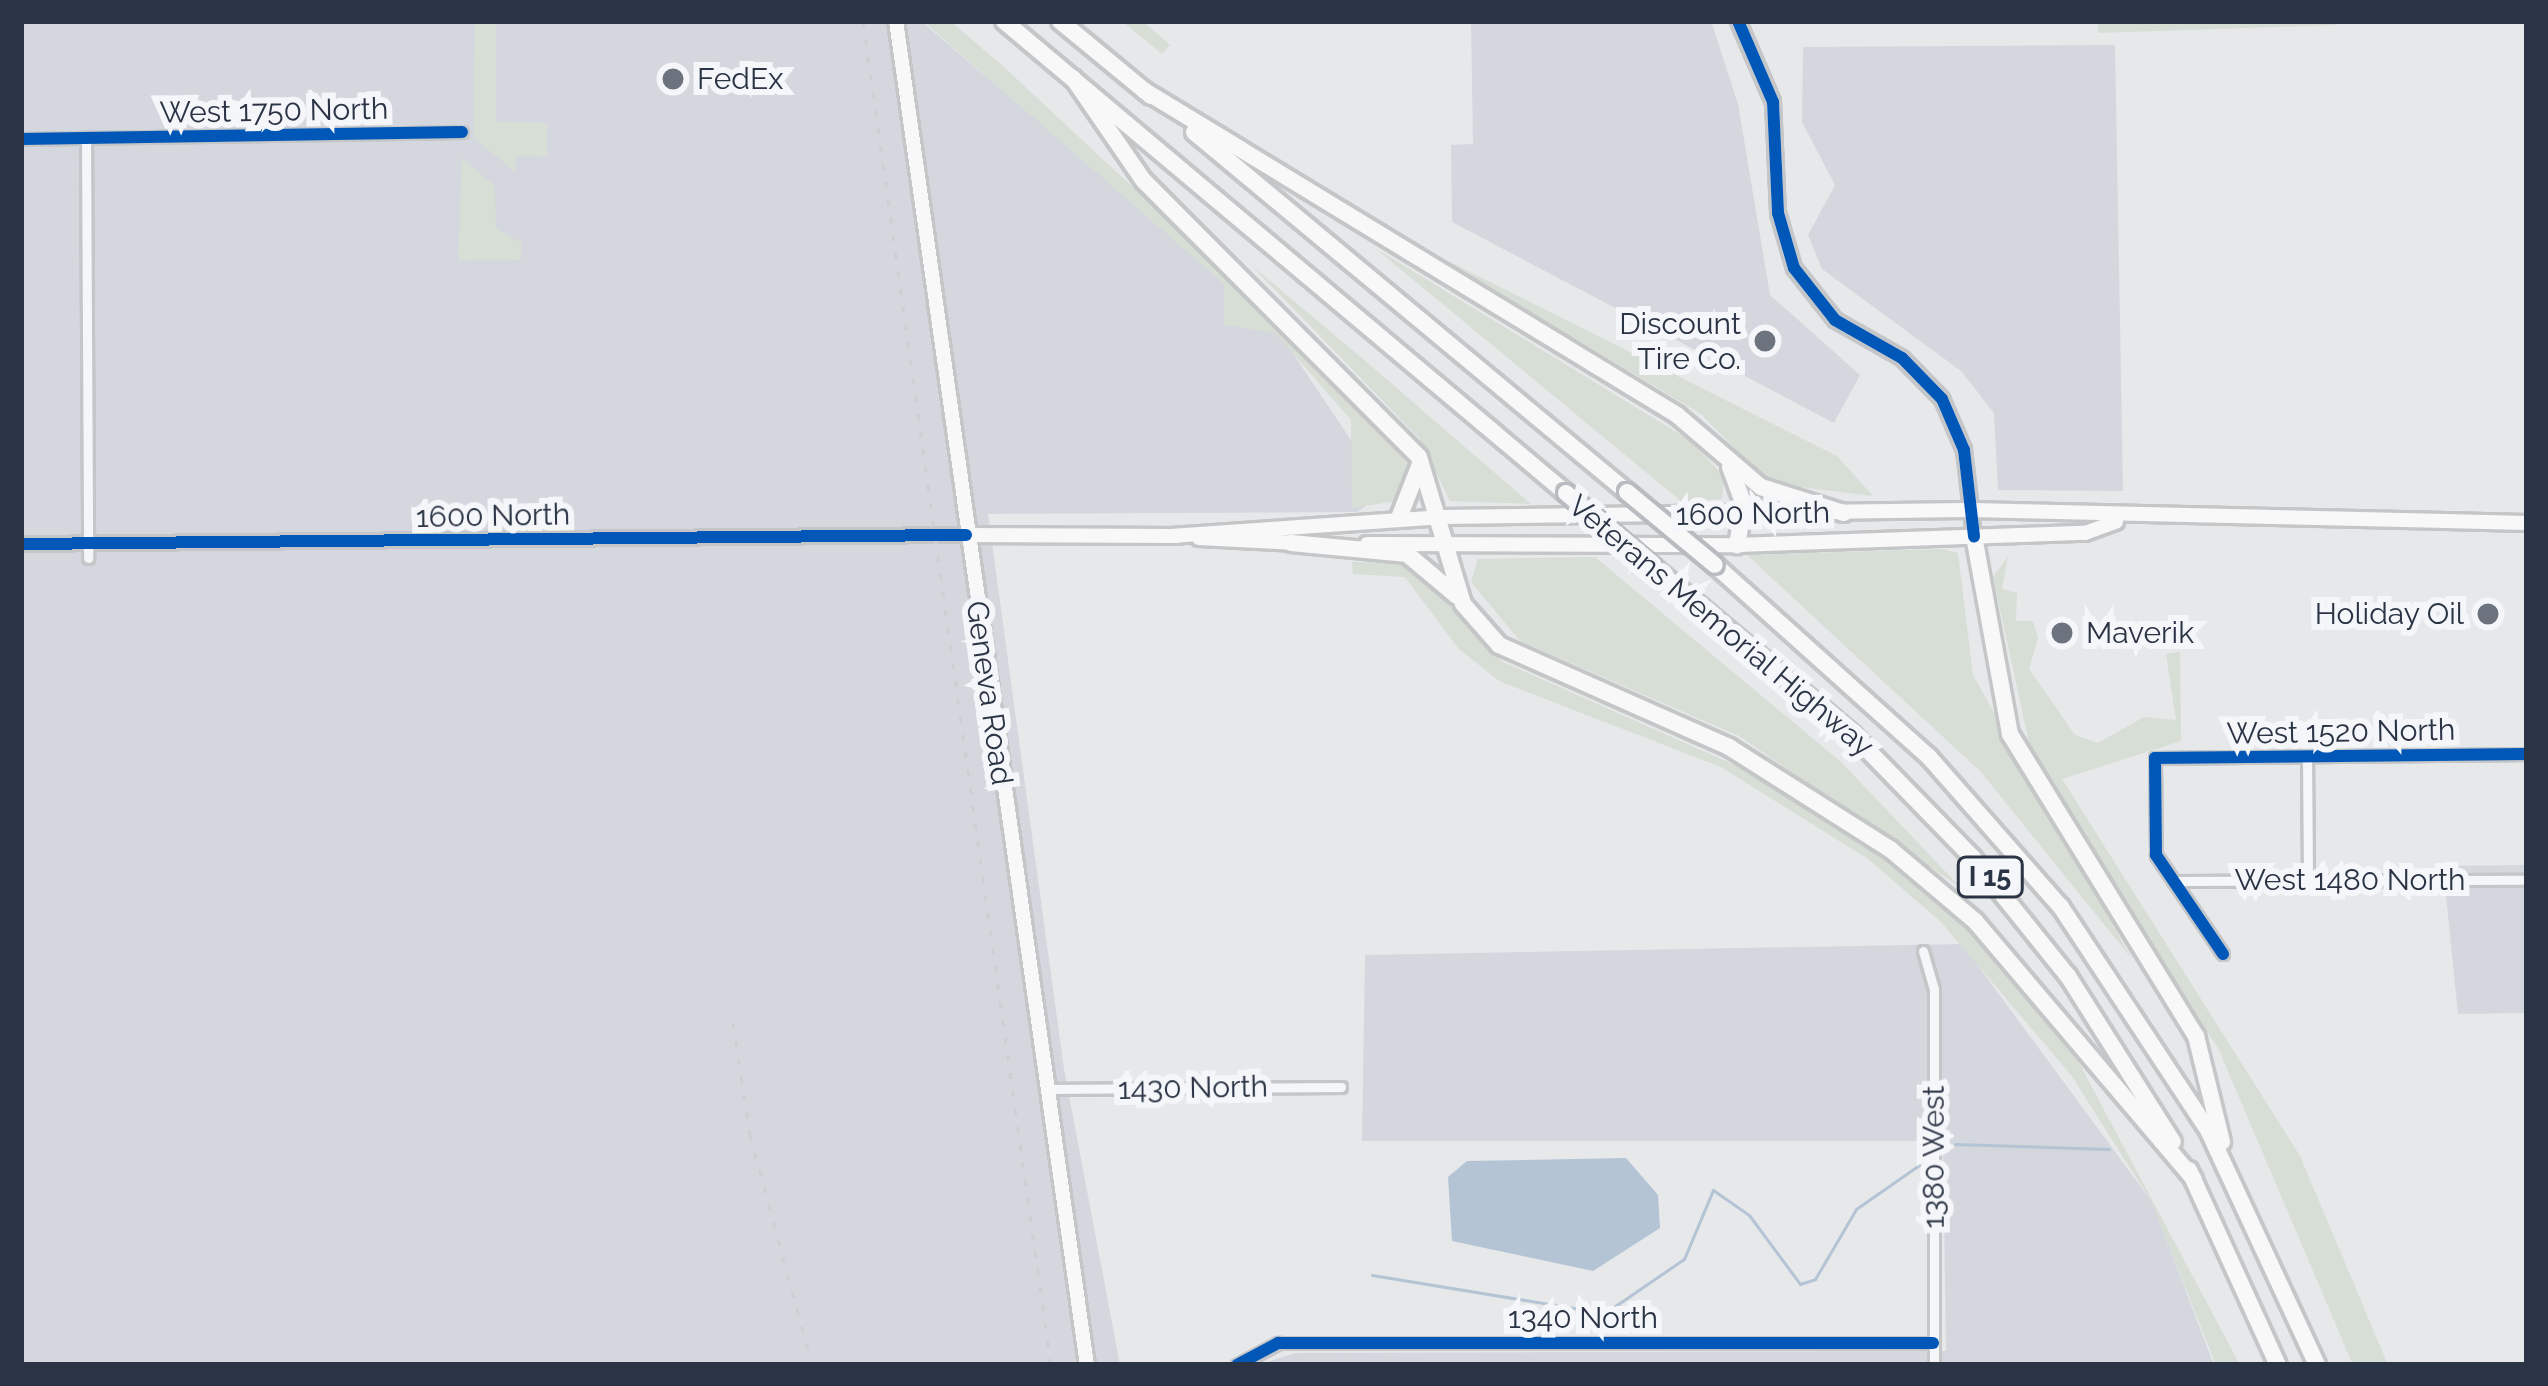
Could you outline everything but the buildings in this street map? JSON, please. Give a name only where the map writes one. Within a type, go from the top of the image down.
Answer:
[{"type":"highway","name":"Veterans Memorial Highway","points":[[1004,21],[1852,734],[1973,858],[2099,1022],[2194,1179],[2278,1365]]},
{"type":"highway","name":"Veterans Memorial Highway","points":[[1060,21],[1627,491],[1872,701],[2014,850],[2134,1007],[2228,1166],[2317,1365]]},
{"type":"highway","points":[[1073,79],[1143,180],[1419,458],[1443,517],[1462,604]]},
{"type":"highway","points":[[1145,91],[1717,446],[1775,495],[1844,513]]},
{"type":"highway","points":[[1717,446],[1743,515],[1737,545]]},
{"type":"highway","points":[[1399,518],[1417,495],[1419,458]]},
{"type":"highway","points":[[1974,536],[2010,734],[2196,1036],[2228,1166]]},
{"type":"highway","points":[[1291,543],[1407,554],[1498,645],[1730,747],[1891,849],[1975,921],[2194,1179]]},
{"type":"main road","name":"Geneva Road","points":[[896,21],[1087,1365]]},
{"type":"main road","name":"1600 North","points":[[1171,536],[1399,518],[1972,510],[2117,521],[2527,523]]},
{"type":"main road","name":"1600 North","points":[[966,536],[1737,545],[2086,533],[2117,521]]},
{"type":"street","points":[[1738,21],[1772,101],[1778,213],[1794,268],[1835,320],[1902,358],[1942,399],[1972,510],[1974,536]]},
{"type":"street","name":"West 1750 North","points":[[21,139],[462,132]]},
{"type":"street","points":[[86,137],[88,551]]},
{"type":"street","name":"1600 North","points":[[21,544],[88,551],[966,536]]},
{"type":"street","name":"West 1520 North","points":[[2174,881],[2156,855],[2156,758],[2527,754]]},
{"type":"street","points":[[2306,757],[2308,880]]},
{"type":"street","name":"West 1480 North","points":[[2174,881],[2527,880]]},
{"type":"street","points":[[2174,881],[2223,954]]},
{"type":"street","name":"1380 West","points":[[1923,951],[1934,989],[1934,1365]]},
{"type":"street","name":"1430 North","points":[[1046,1089],[1341,1087]]},
{"type":"street","name":"1340 North","points":[[1237,1365],[1278,1343],[1934,1343]]},
{"type":"shaded area","points":[[21,21],[921,21],[1269,318],[1386,492],[1357,512],[988,514],[1064,1069],[1120,1365],[21,1365]]},
{"type":"shaded area","points":[[475,21],[496,21],[496,122],[547,123],[547,157],[516,156],[515,172],[473,137]]},
{"type":"shaded area","points":[[923,21],[950,21],[1005,68],[1320,362],[1411,468],[1403,500],[1352,508],[1351,420],[1275,333],[1224,325],[1224,284]]},
{"type":"shaded area","points":[[1122,21],[1142,21],[1170,45],[1162,54]]},
{"type":"shaded area","points":[[1471,21],[1711,21],[1738,104],[1770,295],[1860,375],[1834,423],[1452,222],[1451,145],[1473,144]]},
{"type":"shaded area","points":[[2098,21],[2336,21],[2336,25],[2098,33]]},
{"type":"shaded area","points":[[2115,45],[2123,491],[1998,490],[1994,413],[1961,371],[1822,269],[1808,235],[1835,185],[1802,122],[1803,47]]},
{"type":"shaded area","points":[[462,158],[495,186],[496,228],[522,243],[521,260],[458,261]]},
{"type":"shaded area","points":[[1375,248],[1689,440],[1724,476],[1722,499],[1682,502]]},
{"type":"shaded area","points":[[1432,253],[1837,456],[1873,496],[1769,483],[1701,414]]},
{"type":"shaded area","points":[[1251,265],[1531,504],[1450,501],[1419,438]]},
{"type":"shaded area","points":[[1943,549],[1958,553],[1973,675],[2132,959],[1981,772],[1747,555]]},
{"type":"shaded area","points":[[2008,556],[2002,589],[2017,593],[2016,621],[2033,621],[2038,638],[2029,669],[2075,735],[2098,743],[2144,717],[2176,720],[2166,654],[2180,652],[2181,741],[2062,779],[2300,1156],[2388,1365],[2353,1365],[2219,1050],[2031,752],[1993,577]]},
{"type":"shaded area","points":[[1595,557],[1841,762],[1961,888],[1739,736],[1520,641],[1471,582],[1478,559]]},
{"type":"shaded area","points":[[1352,562],[1400,562],[1444,589],[1501,661],[1748,771],[1876,851],[1961,921],[2077,1059],[2240,1365],[2216,1365],[2151,1201],[2071,1075],[1941,922],[1868,859],[1721,767],[1499,681],[1458,648],[1405,577],[1353,574]]},
{"type":"shaded area","points":[[2527,865],[2527,1013],[2458,1014],[2443,866]]},
{"type":"shaded area","points":[[1962,944],[2152,1202],[2214,1365],[1257,1365],[1296,1353],[1946,1351],[1943,1141],[1362,1141],[1365,955]]},
{"type":"water","points":[[1626,1158],[1658,1195],[1660,1228],[1593,1271],[1452,1241],[1448,1177],[1467,1161]]},
{"type":"waterway","points":[[1955,1144],[2109,1149]]},
{"type":"waterway","points":[[1372,1275],[1605,1313],[1684,1259],[1713,1190],[1749,1215],[1800,1284],[1815,1279],[1856,1209],[1919,1165]]},
{"type":"railway","points":[[863,21],[1051,1365]]},
{"type":"railway","points":[[733,1023],[750,1135],[812,1365]]},
{"type":"cycle path","points":[[1738,21],[1773,102],[1778,213],[1794,268],[1835,320],[1902,358],[1942,399],[1964,450],[1974,536]]},
{"type":"cycle path","points":[[21,139],[462,132]]},
{"type":"cycle path","points":[[21,544],[966,535]]},
{"type":"cycle path","points":[[2223,954],[2156,855],[2155,758],[2527,754]]},
{"type":"cycle path","points":[[1237,1365],[1278,1343],[1933,1343]]},
{"type":"place","name":"FedEx","points":[[673,79]]},
{"type":"place","name":"Discount Tire Co.","points":[[1765,341]]},
{"type":"place","name":"Holiday Oil","points":[[2488,614]]},
{"type":"place","name":"Maverik","points":[[2062,633]]}]
